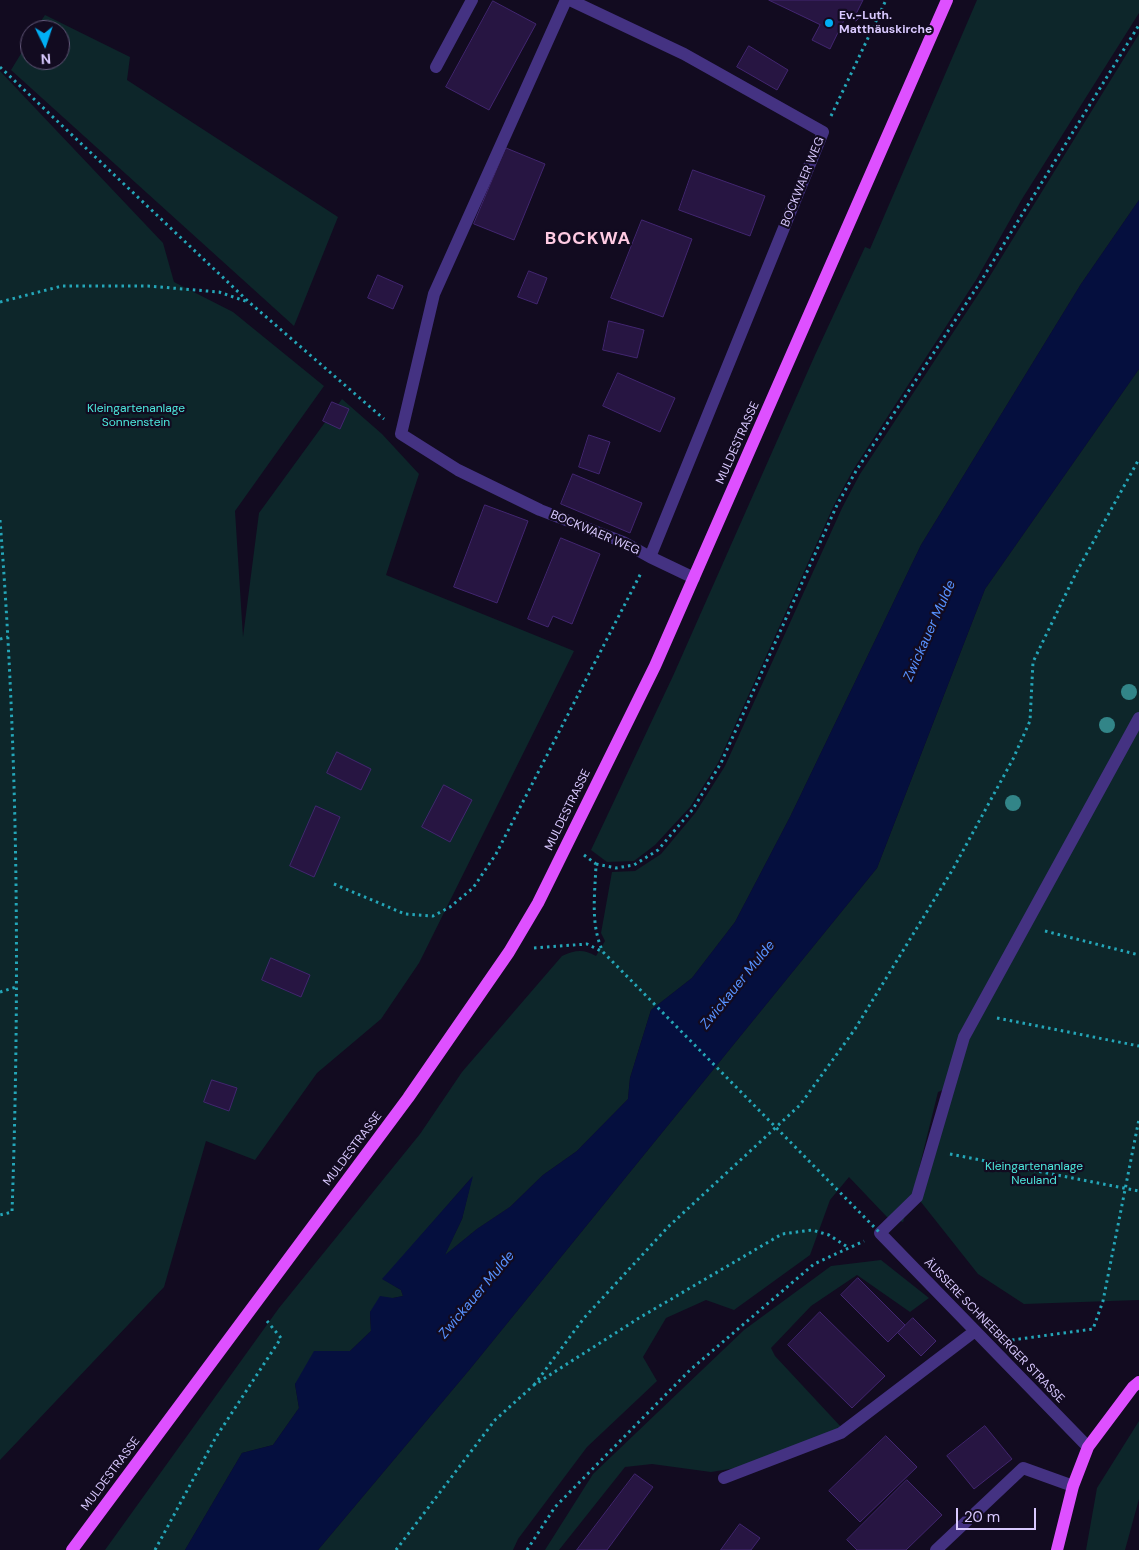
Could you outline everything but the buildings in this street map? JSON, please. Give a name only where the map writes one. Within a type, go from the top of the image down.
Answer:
[{"type":"main road","name":"MULDESTRASSE","points":[[72,1550],[408,1098],[509,952],[538,903],[655,666],[947,0]]},
{"type":"main road","points":[[1057,1550],[1073,1486],[1088,1447],[1133,1387],[1139,1382]]},
{"type":"street","points":[[436,67],[472,0]]},
{"type":"street","name":"BOCKWAER WEG","points":[[568,0],[684,54],[824,132],[650,557],[623,542],[540,510],[458,470],[401,434],[434,294],[568,0]]},
{"type":"street","points":[[650,557],[694,578]]},
{"type":"street","points":[[880,1233],[917,1197],[964,1037],[1139,718]]},
{"type":"street","name":"ÄUSSERE SCHNEEBERGER STRASSE","points":[[880,1233],[1088,1447]]},
{"type":"street","points":[[724,1478],[841,1433],[975,1331]]},
{"type":"street","points":[[936,1550],[1023,1468],[1073,1486]]},
{"type":"path","points":[[824,132],[886,0]]},
{"type":"path","points":[[568,842],[596,864],[616,868],[634,865],[658,850],[693,809],[722,763],[837,505],[856,471],[981,281],[1139,25]]},
{"type":"path","points":[[0,67],[250,303],[401,434]]},
{"type":"path","points":[[0,302],[62,286],[148,286],[219,292],[250,303]]},
{"type":"path","points":[[534,1385],[584,1318],[668,1227],[800,1105],[855,1029],[953,869],[1013,759],[1030,721],[1033,662],[1076,573],[1139,459]]},
{"type":"path","points":[[0,520],[8,637],[17,1065],[12,1212],[0,1215]]},
{"type":"path","points":[[334,884],[405,914],[433,916],[450,907],[473,888],[496,854],[650,557]]},
{"type":"path","points":[[0,640],[8,637]]},
{"type":"path","points":[[596,864],[594,920],[596,936],[603,952]]},
{"type":"path","points":[[1025,926],[1139,955]]},
{"type":"path","points":[[509,952],[555,945],[587,944],[603,952],[880,1233],[814,1264],[690,1370],[555,1507],[526,1550]]},
{"type":"path","points":[[0,992],[16,987]]},
{"type":"path","points":[[977,1014],[1139,1046]]},
{"type":"path","points":[[987,1344],[1093,1329],[1103,1302],[1139,1119]]},
{"type":"path","points":[[932,1151],[1139,1191]]},
{"type":"path","points":[[396,1550],[495,1420],[534,1385],[639,1318],[782,1234],[812,1230],[829,1234],[849,1248]]},
{"type":"path","points":[[155,1550],[216,1438],[281,1338],[255,1304]]},
{"type":"green space","points":[[977,0],[1139,0],[1139,13],[1022,199],[976,280],[853,470],[834,505],[718,763],[690,807],[655,845],[634,861],[607,862],[591,850],[673,676],[815,355],[865,247],[870,249]]},
{"type":"green space","points":[[45,15],[55,20],[42,20]]},
{"type":"green space","points":[[70,27],[130,57],[127,80],[338,217],[294,326],[11,70],[20,55],[20,70],[70,70]]},
{"type":"green space","points":[[1139,34],[1139,200],[1081,284],[921,545],[790,817],[735,922],[692,978],[651,1010],[630,1078],[628,1099],[577,1151],[543,1175],[510,1207],[477,1229],[444,1256],[462,1219],[472,1177],[383,1279],[401,1290],[403,1296],[393,1298],[370,1312],[371,1331],[350,1351],[329,1352],[295,1384],[299,1408],[273,1445],[242,1453],[185,1550],[105,1550],[279,1308],[420,1134],[462,1072],[562,956],[579,951],[596,956],[605,941],[601,933],[612,872],[635,871],[661,854],[696,812],[725,766],[842,508],[860,474],[985,284]]},
{"type":"green space","name":"Kleingartenanlage Sonnenstein","points":[[0,71],[163,243],[174,282],[233,312],[324,386],[235,511],[243,637],[259,513],[342,399],[382,434],[419,474],[386,575],[574,651],[419,963],[381,1019],[317,1073],[255,1160],[206,1141],[164,1287],[0,1460]]},
{"type":"green space","name":"Kleingartenanlage Neuland","points":[[1139,369],[1139,1300],[1024,1304],[978,1274],[917,1197],[949,1088],[938,1092],[914,1189],[903,1222],[887,1217],[849,1177],[830,1200],[810,1255],[734,1310],[706,1300],[666,1318],[643,1357],[657,1381],[587,1447],[518,1539],[513,1550],[318,1550],[470,1369],[877,868],[985,589]]},
{"type":"green space","points":[[881,1260],[929,1298],[910,1312],[857,1275],[811,1306],[771,1348],[775,1356],[842,1428],[779,1461],[711,1472],[652,1464],[625,1467],[559,1550],[545,1550],[593,1474],[744,1330],[831,1266]]},
{"type":"green space","points":[[1139,1421],[1139,1499],[1125,1550],[1086,1550],[1097,1488]]},
{"type":"water","name":"Zwickauer Mulde","points":[[1139,200],[1139,369],[985,589],[877,868],[470,1369],[318,1550],[185,1550],[242,1453],[273,1445],[299,1408],[295,1384],[314,1351],[350,1351],[371,1331],[370,1312],[380,1296],[393,1298],[403,1296],[401,1290],[382,1279],[473,1176],[462,1219],[445,1255],[477,1229],[510,1207],[543,1175],[577,1151],[628,1099],[630,1078],[651,1010],[692,978],[735,922],[790,817],[921,545],[1081,284]]},
{"type":"place","name":"Ev.-Luth. Matthäuskirche","points":[[829,23]]},
{"type":"district","name":"BOCKWA","points":[[588,239]]}]
